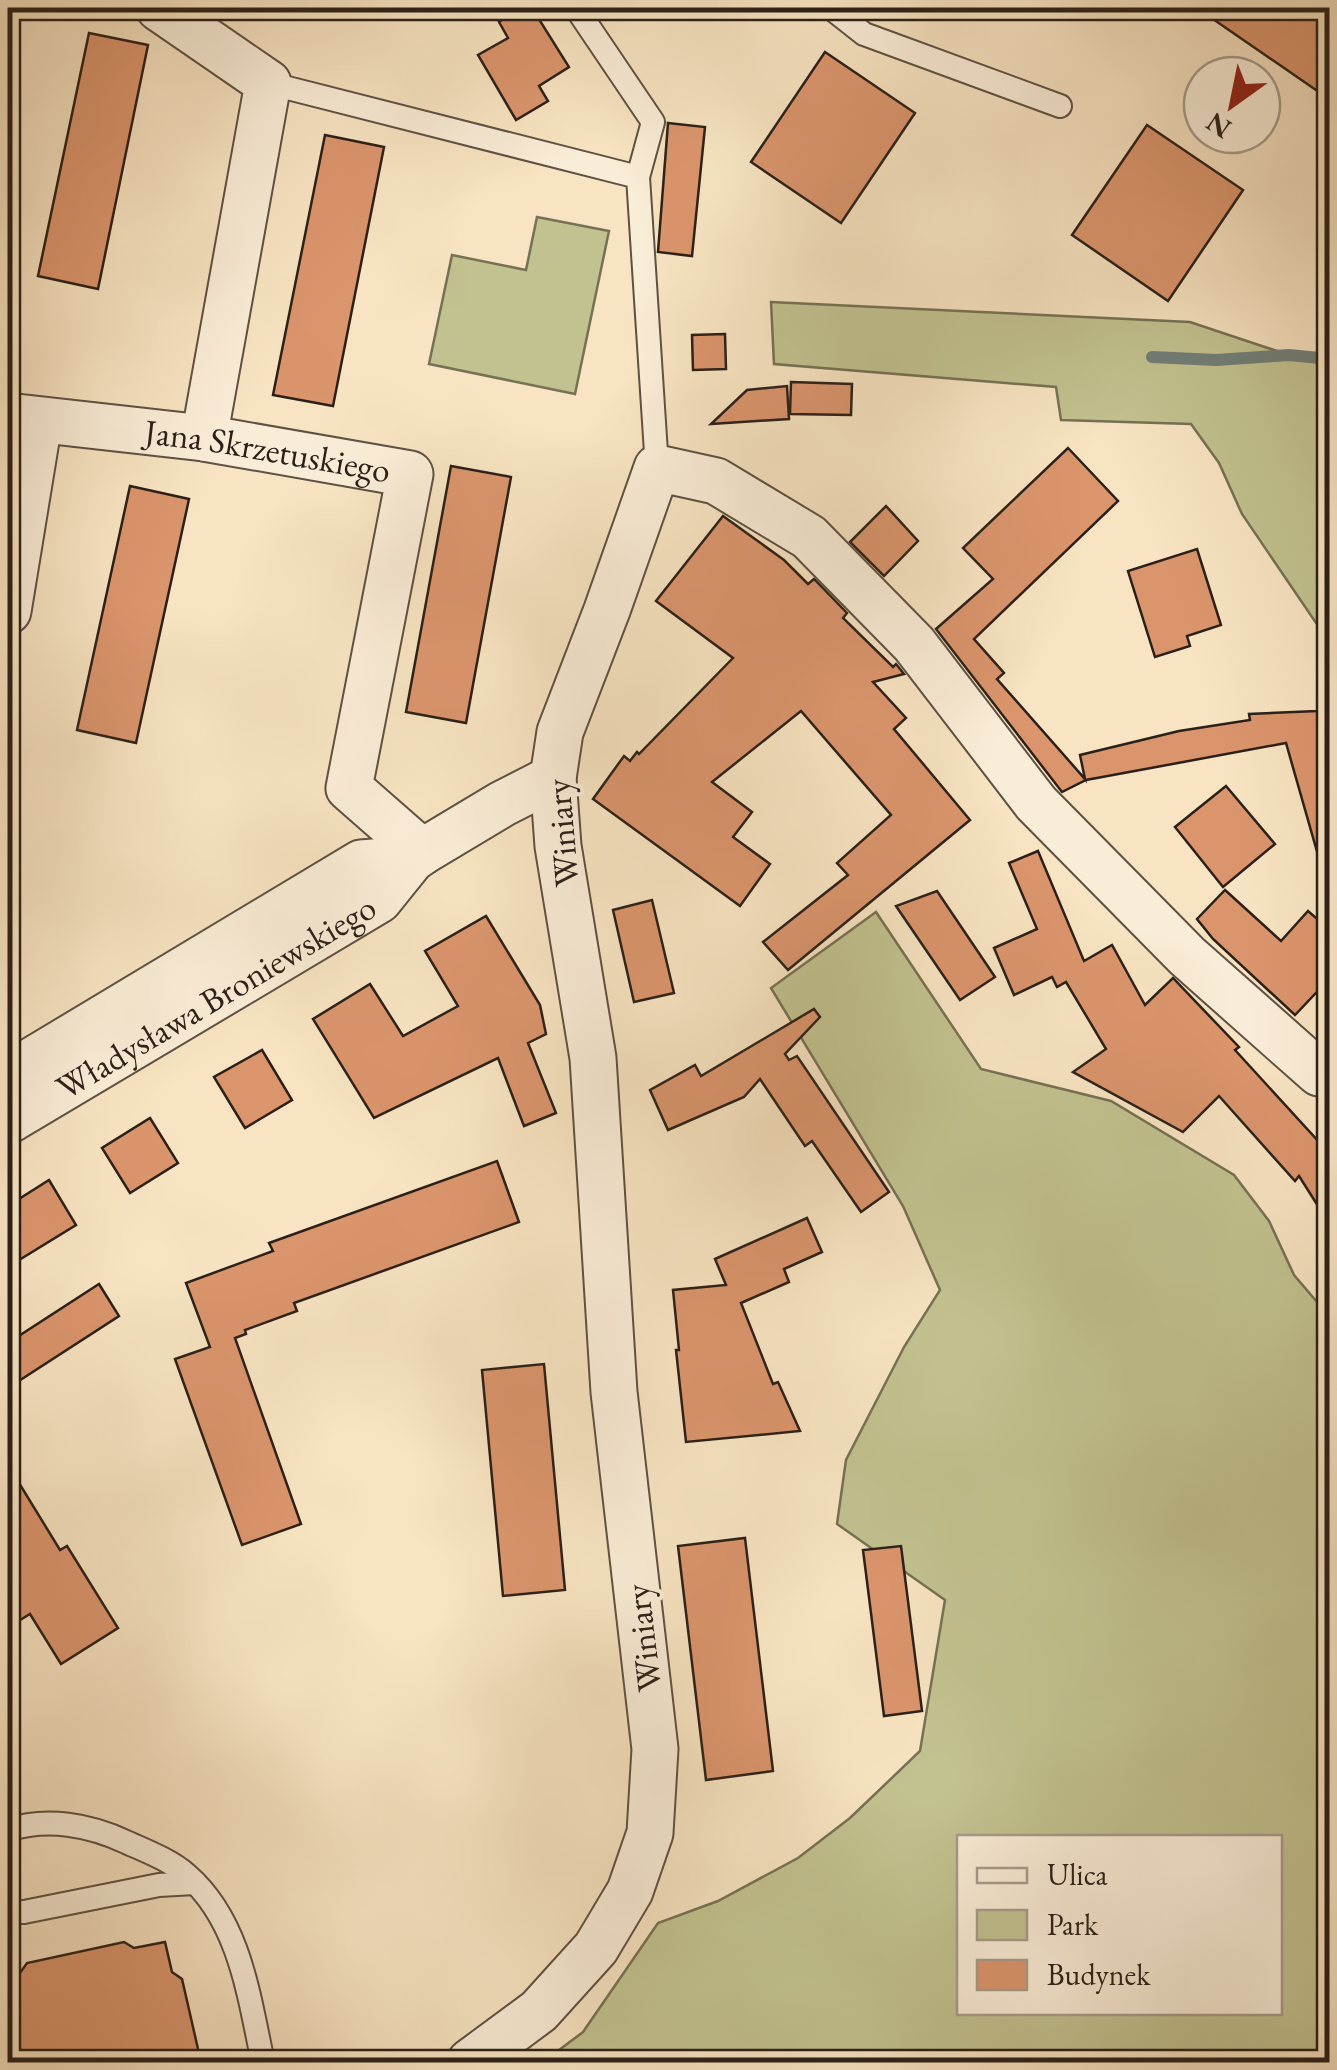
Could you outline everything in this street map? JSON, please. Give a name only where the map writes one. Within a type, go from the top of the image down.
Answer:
[{"type":"street","points":[[160,8],[268,83],[204,438]]},
{"type":"street","points":[[8,610],[23,419]]},
{"type":"street","name":"Jana Skrzetuskiego","points":[[23,419],[204,438],[410,474],[349,788],[417,856]]},
{"type":"street","points":[[657,468],[716,481],[809,537],[914,644],[1036,804],[1187,956],[1319,1073],[1330,1074]]},
{"type":"street","name":"Winiary","points":[[470,2062],[539,2011],[596,1948],[617,1917],[650,1833],[656,1749],[614,1392],[593,1058],[558,846],[553,778],[560,732],[657,468]]},
{"type":"street","name":"Władysława Broniewskiego","points":[[8,1121],[379,900],[417,856],[553,778]]},
{"type":"street","name":"Władysława Broniewskiego","points":[[8,1075],[362,863],[417,856]]},
{"type":"lane","points":[[576,8],[653,122],[638,178],[657,468]]},
{"type":"lane","points":[[830,8],[864,34],[1060,106]]},
{"type":"lane","points":[[268,83],[638,178]]},
{"type":"lane","points":[[8,1830],[61,1824],[98,1829],[184,1872],[214,1906],[245,1973],[263,2062]]},
{"type":"lane","points":[[8,1912],[159,1885],[195,1883]]},
{"type":"green space","points":[[537,217],[609,231],[575,394],[429,364],[452,255],[526,270]]},
{"type":"green space","points":[[771,302],[1190,322],[1289,355],[1329,359],[1329,642],[1242,514],[1219,463],[1191,424],[1061,420],[1056,387],[774,364]]},
{"type":"green space","points":[[876,912],[981,1069],[1111,1101],[1234,1175],[1269,1221],[1294,1275],[1329,1316],[1329,2062],[543,2062],[583,2032],[658,1923],[718,1901],[798,1858],[850,1818],[920,1751],[945,1600],[837,1524],[846,1460],[904,1347],[940,1290],[903,1206],[771,988]]},
{"type":"building","points":[[520,8],[532,8],[569,67],[539,86],[548,101],[516,120],[478,55],[508,38],[499,22]]},
{"type":"building","points":[[1197,8],[1330,8],[1330,70],[1316,90],[1282,67],[1282,55],[1265,55]]},
{"type":"building","points":[[89,33],[148,45],[98,289],[38,276]]},
{"type":"building","points":[[825,52],[915,113],[841,223],[751,162]]},
{"type":"building","points":[[668,123],[705,127],[692,256],[658,252]]},
{"type":"building","points":[[1147,125],[1182,149],[1182,155],[1191,155],[1243,190],[1168,301],[1072,235]]},
{"type":"building","points":[[325,135],[384,147],[333,406],[273,395]]},
{"type":"building","points":[[725,334],[726,369],[693,370],[692,335]]},
{"type":"building","points":[[791,382],[852,384],[851,415],[790,414]]},
{"type":"building","points":[[787,386],[789,419],[711,424],[747,390]]},
{"type":"building","points":[[1068,448],[1118,501],[974,639],[1004,673],[997,679],[1085,779],[1080,755],[1179,731],[1250,720],[1249,714],[1317,711],[1330,701],[1330,860],[1320,862],[1286,743],[1086,780],[1062,792],[936,629],[993,579],[963,548]]},
{"type":"building","points":[[451,466],[511,477],[466,723],[406,712]]},
{"type":"building","points":[[130,486],[189,499],[136,743],[77,730]]},
{"type":"building","points":[[886,506],[918,541],[884,576],[850,542]]},
{"type":"building","points":[[723,516],[784,560],[808,584],[814,579],[847,613],[843,618],[893,667],[896,664],[904,674],[873,682],[906,718],[894,729],[970,820],[788,970],[763,942],[848,875],[837,863],[891,815],[801,711],[712,782],[752,812],[733,837],[770,864],[740,906],[593,799],[624,756],[630,761],[639,754],[733,658],[656,601]]},
{"type":"building","points":[[1197,549],[1221,625],[1187,636],[1190,646],[1155,657],[1128,571]]},
{"type":"building","points":[[1226,786],[1275,844],[1223,887],[1175,827]]},
{"type":"building","points":[[1038,851],[1084,961],[1112,945],[1145,1005],[1173,978],[1239,1047],[1235,1050],[1330,1154],[1330,1225],[1299,1176],[1295,1181],[1219,1096],[1183,1132],[1073,1072],[1106,1049],[1066,982],[1057,987],[1052,977],[1014,995],[994,948],[1037,929],[1009,863]]},
{"type":"building","points":[[1225,890],[1281,941],[1308,911],[1330,930],[1330,978],[1295,1015],[1213,939],[1197,919]]},
{"type":"building","points":[[937,891],[995,977],[960,1000],[896,906]]},
{"type":"building","points":[[652,900],[674,993],[634,1002],[613,910]]},
{"type":"building","points":[[486,916],[540,1005],[546,1034],[528,1043],[556,1113],[524,1126],[498,1058],[374,1118],[313,1019],[370,984],[403,1036],[458,1006],[425,951]]},
{"type":"building","points":[[814,1009],[820,1017],[785,1054],[789,1060],[797,1056],[889,1192],[861,1212],[812,1141],[805,1146],[760,1079],[744,1097],[668,1130],[650,1090],[695,1065],[701,1076]]},
{"type":"building","points":[[262,1050],[292,1100],[245,1128],[214,1077]]},
{"type":"building","points":[[150,1118],[178,1163],[130,1193],[102,1148]]},
{"type":"building","points":[[497,1161],[519,1222],[294,1303],[297,1311],[245,1330],[246,1334],[235,1338],[301,1524],[242,1545],[175,1359],[210,1347],[186,1283],[273,1251],[269,1243]]},
{"type":"building","points":[[49,1180],[76,1225],[19,1260],[8,1241],[8,1206]]},
{"type":"building","points":[[807,1218],[822,1252],[784,1269],[789,1282],[741,1303],[773,1384],[778,1382],[800,1431],[686,1442],[673,1290],[726,1285],[715,1259]]},
{"type":"building","points":[[99,1284],[119,1316],[8,1388],[8,1343]]},
{"type":"building","points":[[544,1364],[565,1590],[503,1596],[482,1370]]},
{"type":"building","points":[[8,1465],[60,1550],[67,1546],[118,1628],[61,1664],[30,1614],[20,1620],[8,1600]]},
{"type":"building","points":[[745,1538],[773,1771],[706,1780],[678,1546]]},
{"type":"building","points":[[901,1546],[922,1711],[884,1716],[863,1550]]},
{"type":"building","points":[[124,1942],[134,1948],[165,1942],[172,1972],[182,1979],[201,2062],[8,2062],[8,1976],[20,1973],[27,1963]]},
{"type":"waterway","points":[[1152,357],[1216,360],[1289,355],[1330,359]]}]
